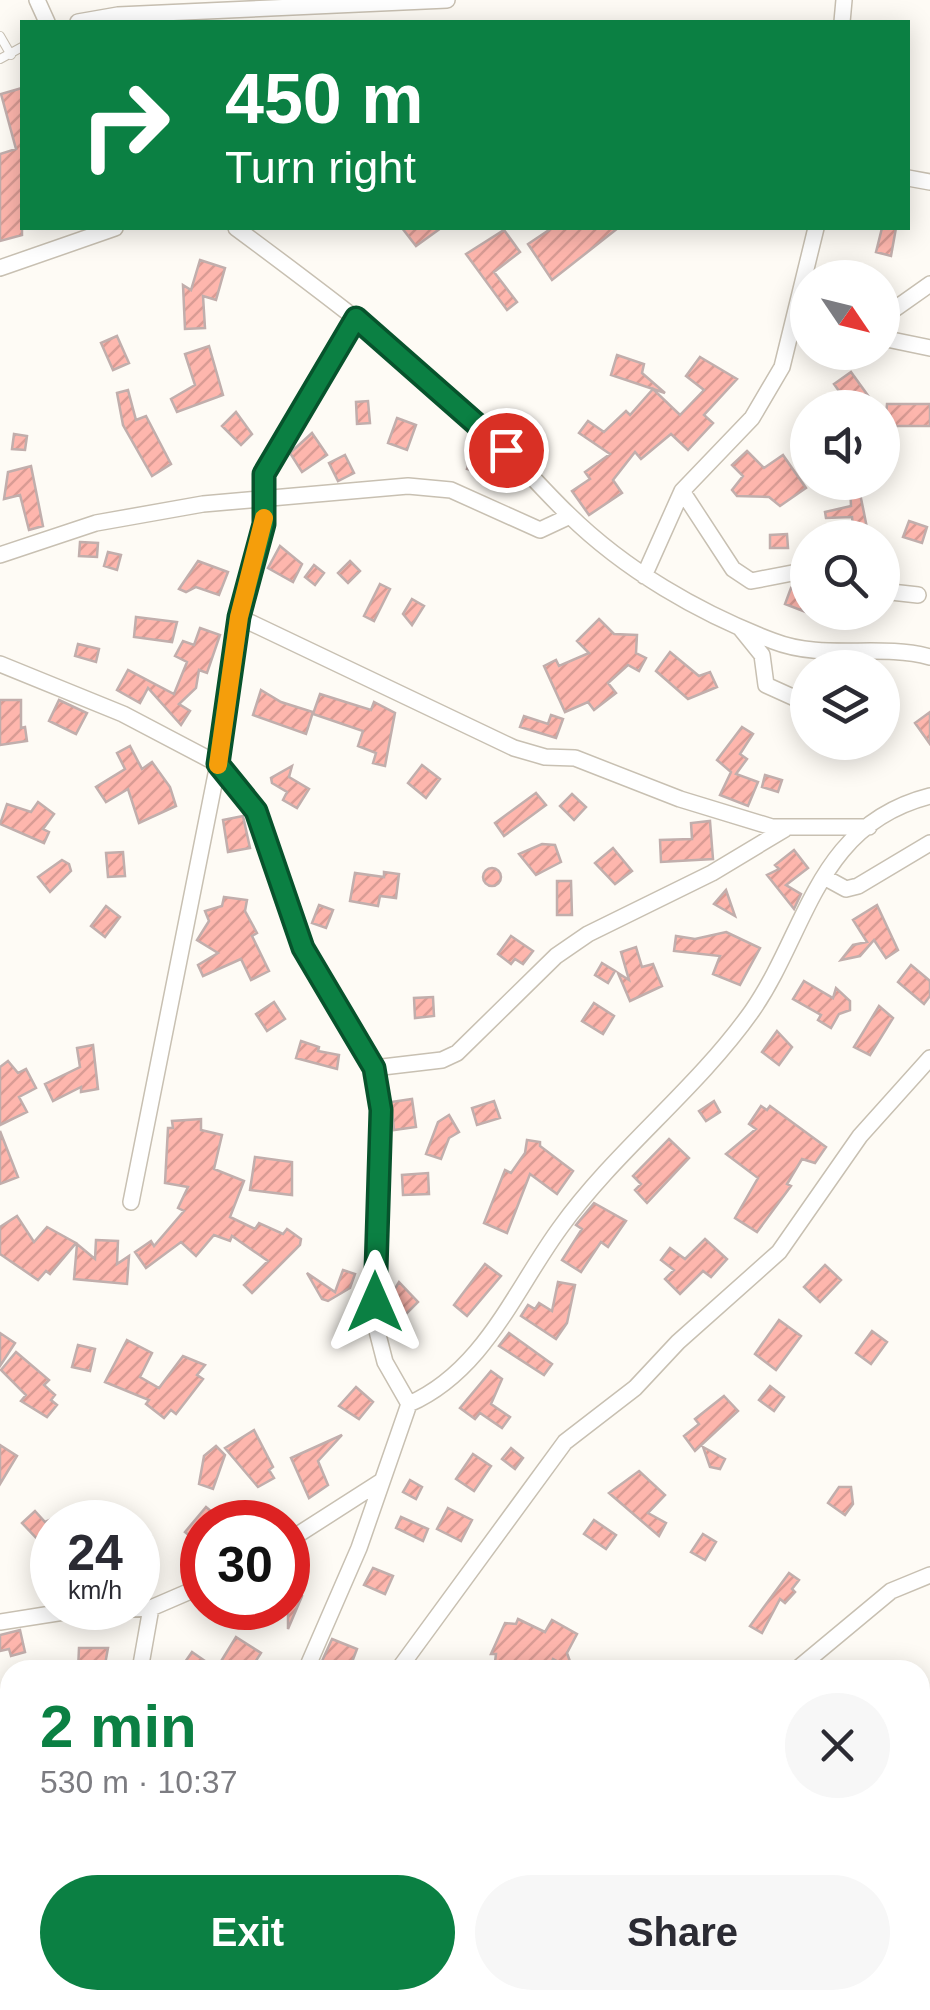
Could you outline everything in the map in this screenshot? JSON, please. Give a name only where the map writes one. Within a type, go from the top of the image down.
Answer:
[{"type":"street","points":[[89,20],[118,15],[447,0]]},
{"type":"street","points":[[0,268],[109,230]]},
{"type":"street","points":[[239,230],[356,318],[484,428],[570,516],[644,576],[739,626],[802,650],[899,651],[930,657]]},
{"type":"street","points":[[811,260],[816,230]]},
{"type":"street","points":[[900,305],[930,284]]},
{"type":"street","points":[[131,1202],[218,764],[239,617],[259,549],[267,468],[356,318]]},
{"type":"street","points":[[900,342],[930,348]]},
{"type":"street","points":[[644,576],[682,491],[752,418],[790,351]]},
{"type":"street","points":[[0,555],[96,524],[266,496],[431,486],[450,490],[540,530],[570,516]]},
{"type":"street","points":[[682,491],[733,568],[751,581],[790,573]]},
{"type":"street","points":[[900,593],[918,595]]},
{"type":"street","points":[[239,617],[514,748],[546,758],[575,758],[680,799],[785,829],[868,827]]},
{"type":"street","points":[[739,626],[762,655],[766,684],[790,695]]},
{"type":"street","points":[[0,664],[123,714],[218,764],[256,811],[303,948],[374,1068],[381,1110],[376,1328],[385,1362],[409,1404]]},
{"type":"street","points":[[310,1660],[359,1548],[409,1404],[440,1391],[462,1369],[514,1304],[560,1228],[752,1011],[840,849],[868,827],[930,796]]},
{"type":"street","points":[[374,1068],[442,1060],[456,1053],[556,956],[588,934],[712,873],[785,829]]},
{"type":"street","points":[[824,876],[846,889],[858,886],[930,843]]},
{"type":"street","points":[[405,1660],[565,1442],[635,1388],[678,1342],[779,1252],[860,1136],[930,1058]]},
{"type":"street","points":[[310,1528],[380,1482]]},
{"type":"street","points":[[808,1660],[892,1591],[930,1575]]},
{"type":"street","points":[[0,1622],[30,1617]]},
{"type":"street","points":[[142,1660],[147,1630]]},
{"type":"lane","points":[[0,38],[11,55]]},
{"type":"lane","points":[[0,58],[20,48]]},
{"type":"building","points":[[20,89],[22,235],[0,241],[0,154],[16,149],[1,94]]},
{"type":"building","points":[[404,230],[438,230],[416,246]]},
{"type":"building","points":[[504,230],[520,252],[494,272],[517,302],[507,310],[466,254]]},
{"type":"building","points":[[549,230],[615,230],[552,280],[528,244]]},
{"type":"building","points":[[882,230],[896,230],[891,256],[876,252]]},
{"type":"building","points":[[200,260],[225,268],[216,300],[203,296],[205,328],[185,329],[183,285],[191,290]]},
{"type":"building","points":[[117,336],[129,363],[113,370],[101,343]]},
{"type":"building","points":[[209,346],[223,395],[177,412],[171,399],[195,385],[185,354]]},
{"type":"building","points":[[617,355],[644,364],[642,373],[665,393],[611,375]]},
{"type":"building","points":[[700,357],[737,379],[704,415],[713,423],[688,450],[671,434],[641,459],[635,452],[613,480],[622,493],[589,515],[572,491],[590,479],[585,472],[610,454],[579,433],[588,421],[604,432],[626,411],[630,415],[653,389],[680,415],[704,390],[686,376]]},
{"type":"building","points":[[851,372],[864,390],[838,390],[834,384]]},
{"type":"building","points":[[128,390],[136,420],[146,416],[171,464],[152,476],[123,425],[117,393]]},
{"type":"building","points":[[368,401],[370,423],[357,424],[356,402]]},
{"type":"building","points":[[900,404],[930,404],[930,426],[900,426]]},
{"type":"building","points":[[236,412],[252,434],[241,445],[222,426]]},
{"type":"building","points":[[397,418],[416,425],[407,450],[388,443]]},
{"type":"building","points":[[312,433],[327,455],[302,472],[290,453]]},
{"type":"building","points":[[14,434],[27,436],[25,450],[12,449]]},
{"type":"building","points":[[747,451],[764,468],[783,455],[790,465],[790,499],[780,506],[769,497],[737,496],[732,490],[743,476],[732,465]]},
{"type":"building","points":[[345,455],[354,473],[338,481],[329,463]]},
{"type":"building","points":[[471,456],[492,463],[488,475],[467,469]]},
{"type":"building","points":[[31,466],[43,526],[29,530],[20,495],[4,499],[8,472]]},
{"type":"building","points":[[851,500],[861,500],[865,520],[826,518],[825,512],[851,506]]},
{"type":"building","points":[[909,521],[927,527],[922,543],[903,537]]},
{"type":"building","points":[[787,534],[788,548],[770,548],[770,535]]},
{"type":"building","points":[[80,542],[98,543],[97,557],[79,556]]},
{"type":"building","points":[[280,546],[302,564],[293,582],[268,568]]},
{"type":"building","points":[[108,552],[121,555],[117,570],[104,566]]},
{"type":"building","points":[[198,561],[228,572],[219,595],[196,587],[186,592],[179,589]]},
{"type":"building","points":[[350,561],[360,571],[348,583],[338,573]]},
{"type":"building","points":[[314,565],[324,573],[315,585],[305,577]]},
{"type":"building","points":[[380,584],[390,589],[374,621],[364,616]]},
{"type":"building","points":[[412,599],[424,606],[412,625],[403,614]]},
{"type":"building","points":[[136,617],[177,622],[172,642],[134,637]]},
{"type":"building","points":[[599,619],[614,634],[637,635],[636,653],[646,658],[639,671],[628,665],[608,683],[616,693],[594,710],[588,702],[565,712],[544,666],[556,660],[559,666],[589,653],[577,641]]},
{"type":"building","points":[[200,628],[220,635],[207,673],[199,670],[196,688],[179,704],[190,711],[181,725],[148,688],[140,703],[117,690],[128,670],[174,694],[187,662],[175,656],[183,641],[194,645]]},
{"type":"building","points":[[78,644],[99,649],[96,662],[75,656]]},
{"type":"building","points":[[670,652],[699,676],[710,672],[717,687],[688,699],[656,671]]},
{"type":"building","points":[[261,690],[281,702],[313,712],[306,734],[253,715]]},
{"type":"building","points":[[320,694],[371,710],[374,702],[395,713],[385,766],[373,763],[376,753],[358,746],[363,731],[313,714]]},
{"type":"building","points":[[0,700],[21,700],[21,728],[25,727],[27,741],[0,745]]},
{"type":"building","points":[[59,700],[87,713],[76,734],[49,721]]},
{"type":"building","points":[[930,712],[930,744],[915,723]]},
{"type":"building","points":[[551,715],[563,719],[556,738],[520,727],[524,716],[548,724]]},
{"type":"building","points":[[742,727],[753,734],[740,754],[747,759],[736,774],[758,782],[748,806],[720,795],[731,772],[717,760]]},
{"type":"building","points":[[130,746],[142,769],[152,762],[170,787],[176,806],[139,823],[128,789],[106,802],[96,787],[125,769],[117,753]]},
{"type":"building","points":[[422,765],[440,779],[426,798],[408,783]]},
{"type":"building","points":[[292,766],[289,777],[309,789],[297,808],[283,800],[287,792],[272,783],[271,778]]},
{"type":"building","points":[[765,775],[782,780],[778,792],[762,787]]},
{"type":"building","points":[[536,793],[546,805],[504,836],[495,823]]},
{"type":"building","points":[[572,794],[586,807],[574,820],[560,806]]},
{"type":"building","points":[[38,802],[54,814],[43,829],[49,832],[44,843],[0,824],[7,804],[31,812]]},
{"type":"building","points":[[243,816],[250,848],[228,852],[223,820]]},
{"type":"building","points":[[710,821],[713,859],[661,862],[660,840],[692,839],[691,823]]},
{"type":"building","points":[[542,844],[555,845],[561,862],[536,875],[519,854]]},
{"type":"building","points":[[613,848],[632,871],[615,884],[595,863]]},
{"type":"building","points":[[794,850],[808,868],[786,885],[801,894],[794,909],[767,875],[779,869],[775,865]]},
{"type":"building","points":[[123,852],[125,876],[108,877],[106,853]]},
{"type":"building","points":[[62,860],[71,871],[50,892],[38,877]]},
{"type":"building","points":[[492,868],[499,870],[499,884],[492,886],[485,884],[483,877],[485,870]]},
{"type":"building","points":[[384,872],[399,874],[396,898],[380,896],[378,906],[350,901],[355,873],[384,877]]},
{"type":"building","points":[[557,881],[571,881],[572,915],[557,915]]},
{"type":"building","points":[[726,890],[735,916],[714,904]]},
{"type":"building","points":[[224,897],[247,900],[245,911],[257,933],[252,936],[269,971],[251,980],[241,959],[203,976],[198,965],[218,953],[197,940],[209,921],[205,911],[222,906]]},
{"type":"building","points":[[319,905],[333,910],[326,928],[312,923]]},
{"type":"building","points":[[877,905],[898,950],[886,958],[874,940],[860,956],[841,960],[853,945],[867,942],[853,920]]},
{"type":"building","points":[[106,906],[120,917],[105,937],[91,926]]},
{"type":"building","points":[[726,932],[760,948],[740,985],[713,974],[720,956],[674,951],[676,936],[695,939]]},
{"type":"building","points":[[511,936],[533,951],[523,964],[515,959],[511,964],[498,954]]},
{"type":"building","points":[[636,947],[642,967],[653,964],[662,986],[630,1001],[618,973],[629,980],[621,952]]},
{"type":"building","points":[[602,963],[615,971],[608,983],[595,975]]},
{"type":"building","points":[[911,965],[930,981],[930,996],[924,1004],[898,982]]},
{"type":"building","points":[[804,981],[833,998],[836,988],[850,1001],[850,1010],[839,1014],[831,1028],[818,1020],[821,1015],[793,999]]},
{"type":"building","points":[[433,997],[434,1016],[415,1018],[414,998]]},
{"type":"building","points":[[274,1002],[285,1019],[267,1031],[256,1014]]},
{"type":"building","points":[[594,1003],[614,1016],[603,1034],[582,1021]]},
{"type":"building","points":[[879,1006],[893,1018],[870,1055],[854,1047]]},
{"type":"building","points":[[777,1031],[792,1047],[779,1065],[762,1052]]},
{"type":"building","points":[[301,1041],[319,1047],[318,1051],[339,1055],[337,1069],[296,1058]]},
{"type":"building","points":[[93,1045],[98,1089],[81,1092],[81,1087],[53,1101],[45,1084],[80,1067],[77,1048]]},
{"type":"building","points":[[8,1061],[18,1073],[26,1069],[36,1088],[19,1097],[27,1112],[0,1125],[0,1067]]},
{"type":"building","points":[[412,1099],[416,1127],[394,1130],[391,1102]]},
{"type":"building","points":[[494,1101],[500,1118],[477,1125],[472,1108]]},
{"type":"building","points":[[714,1101],[720,1112],[706,1121],[699,1111]]},
{"type":"building","points":[[761,1106],[767,1110],[770,1106],[826,1147],[815,1163],[802,1159],[787,1184],[791,1186],[757,1232],[735,1218],[758,1178],[726,1154],[756,1129],[749,1124]]},
{"type":"building","points":[[449,1115],[459,1132],[449,1138],[441,1159],[426,1154],[438,1122]]},
{"type":"building","points":[[201,1119],[201,1130],[222,1135],[214,1169],[244,1181],[230,1217],[255,1229],[259,1223],[283,1234],[287,1229],[301,1239],[300,1245],[252,1293],[244,1285],[268,1261],[232,1236],[230,1241],[214,1235],[196,1256],[181,1242],[146,1268],[135,1252],[151,1241],[154,1246],[184,1211],[178,1208],[188,1187],[165,1183],[168,1128],[173,1128],[172,1121]]},
{"type":"building","points":[[0,1131],[18,1177],[0,1184]]},
{"type":"building","points":[[669,1139],[689,1158],[647,1203],[635,1190],[641,1184],[633,1176]]},
{"type":"building","points":[[527,1140],[540,1142],[540,1146],[573,1171],[557,1194],[530,1174],[507,1233],[484,1223],[505,1170],[511,1173],[525,1153]]},
{"type":"building","points":[[255,1157],[292,1162],[292,1195],[250,1190]]},
{"type":"building","points":[[428,1173],[429,1194],[403,1195],[402,1175]]},
{"type":"building","points":[[594,1203],[626,1221],[608,1247],[601,1242],[581,1272],[562,1260],[582,1229],[576,1225]]},
{"type":"building","points":[[17,1216],[34,1242],[47,1227],[76,1243],[50,1274],[46,1271],[38,1280],[0,1254],[0,1227]]},
{"type":"building","points":[[705,1239],[727,1259],[711,1277],[703,1271],[680,1294],[665,1279],[674,1270],[661,1260],[670,1248],[685,1259]]},
{"type":"building","points":[[96,1240],[118,1241],[117,1264],[129,1256],[127,1284],[74,1279],[77,1244],[95,1259]]},
{"type":"building","points":[[485,1264],[501,1276],[467,1316],[454,1305]]},
{"type":"building","points":[[825,1265],[841,1280],[820,1302],[804,1287]]},
{"type":"building","points":[[343,1270],[355,1274],[350,1288],[328,1301],[322,1299],[307,1273],[335,1292]]},
{"type":"building","points":[[399,1282],[418,1302],[404,1316],[388,1300]]},
{"type":"building","points":[[558,1282],[575,1285],[567,1323],[556,1339],[521,1316],[528,1305],[535,1309],[539,1303],[552,1311]]},
{"type":"building","points":[[779,1320],[801,1336],[776,1370],[755,1354]]},
{"type":"building","points":[[872,1331],[887,1342],[871,1364],[856,1353]]},
{"type":"building","points":[[0,1333],[15,1343],[0,1366]]},
{"type":"building","points":[[509,1333],[552,1364],[544,1375],[499,1346]]},
{"type":"building","points":[[127,1340],[152,1353],[140,1377],[159,1388],[183,1356],[205,1365],[197,1375],[203,1379],[176,1414],[171,1410],[164,1418],[146,1404],[149,1400],[105,1382]]},
{"type":"building","points":[[78,1345],[95,1349],[90,1371],[72,1367]]},
{"type":"building","points":[[16,1352],[49,1380],[44,1385],[55,1395],[51,1400],[57,1405],[47,1417],[21,1401],[26,1395],[1,1370]]},
{"type":"building","points":[[491,1371],[502,1379],[491,1404],[510,1417],[502,1428],[480,1413],[475,1419],[460,1408]]},
{"type":"building","points":[[770,1386],[784,1397],[774,1411],[759,1400]]},
{"type":"building","points":[[356,1387],[373,1402],[359,1419],[339,1406]]},
{"type":"building","points":[[724,1396],[738,1411],[695,1451],[684,1436],[699,1424],[695,1419]]},
{"type":"building","points":[[254,1430],[273,1467],[269,1470],[274,1478],[258,1487],[225,1448]]},
{"type":"building","points":[[342,1435],[318,1461],[328,1485],[309,1498],[291,1458]]},
{"type":"building","points":[[0,1445],[17,1456],[0,1484]]},
{"type":"building","points":[[216,1446],[225,1455],[213,1489],[199,1484],[204,1456]]},
{"type":"building","points":[[703,1447],[725,1459],[720,1469],[710,1467]]},
{"type":"building","points":[[511,1448],[523,1458],[515,1469],[502,1459]]},
{"type":"building","points":[[473,1454],[491,1466],[474,1491],[456,1479]]},
{"type":"building","points":[[639,1471],[665,1495],[648,1513],[666,1523],[659,1536],[609,1493]]},
{"type":"building","points":[[410,1480],[422,1487],[416,1499],[403,1492]]},
{"type":"building","points":[[839,1487],[851,1487],[853,1504],[845,1515],[828,1503]]},
{"type":"building","points":[[448,1508],[472,1520],[461,1541],[437,1529]]},
{"type":"building","points":[[30,1516],[30,1531],[22,1523]]},
{"type":"building","points":[[401,1517],[428,1529],[423,1541],[396,1528]]},
{"type":"building","points":[[594,1520],[616,1535],[606,1549],[584,1534]]},
{"type":"building","points":[[703,1534],[716,1542],[705,1560],[691,1552]]},
{"type":"building","points":[[373,1568],[393,1576],[385,1594],[364,1585]]},
{"type":"building","points":[[789,1573],[799,1580],[792,1589],[795,1592],[785,1603],[780,1599],[762,1633],[750,1626]]},
{"type":"building","points":[[518,1619],[545,1632],[552,1620],[577,1634],[567,1653],[569,1660],[495,1660],[496,1654],[491,1654],[505,1623],[516,1624]]},
{"type":"building","points":[[20,1630],[25,1652],[11,1656],[9,1649],[0,1651],[0,1635]]},
{"type":"building","points":[[236,1637],[261,1653],[256,1660],[222,1660]]},
{"type":"building","points":[[332,1639],[357,1649],[353,1660],[323,1660]]},
{"type":"building","points":[[79,1648],[108,1648],[106,1660],[78,1660]]},
{"type":"building","points":[[192,1652],[204,1660],[186,1660]]},
{"type":"slow traffic","points":[[218,765],[239,617],[264,518]]},
{"type":"route","points":[[375,1302],[381,1110],[377,1078],[303,948],[256,811],[218,764],[230,673],[239,617],[264,524],[264,474],[356,318],[506,450]]}]
